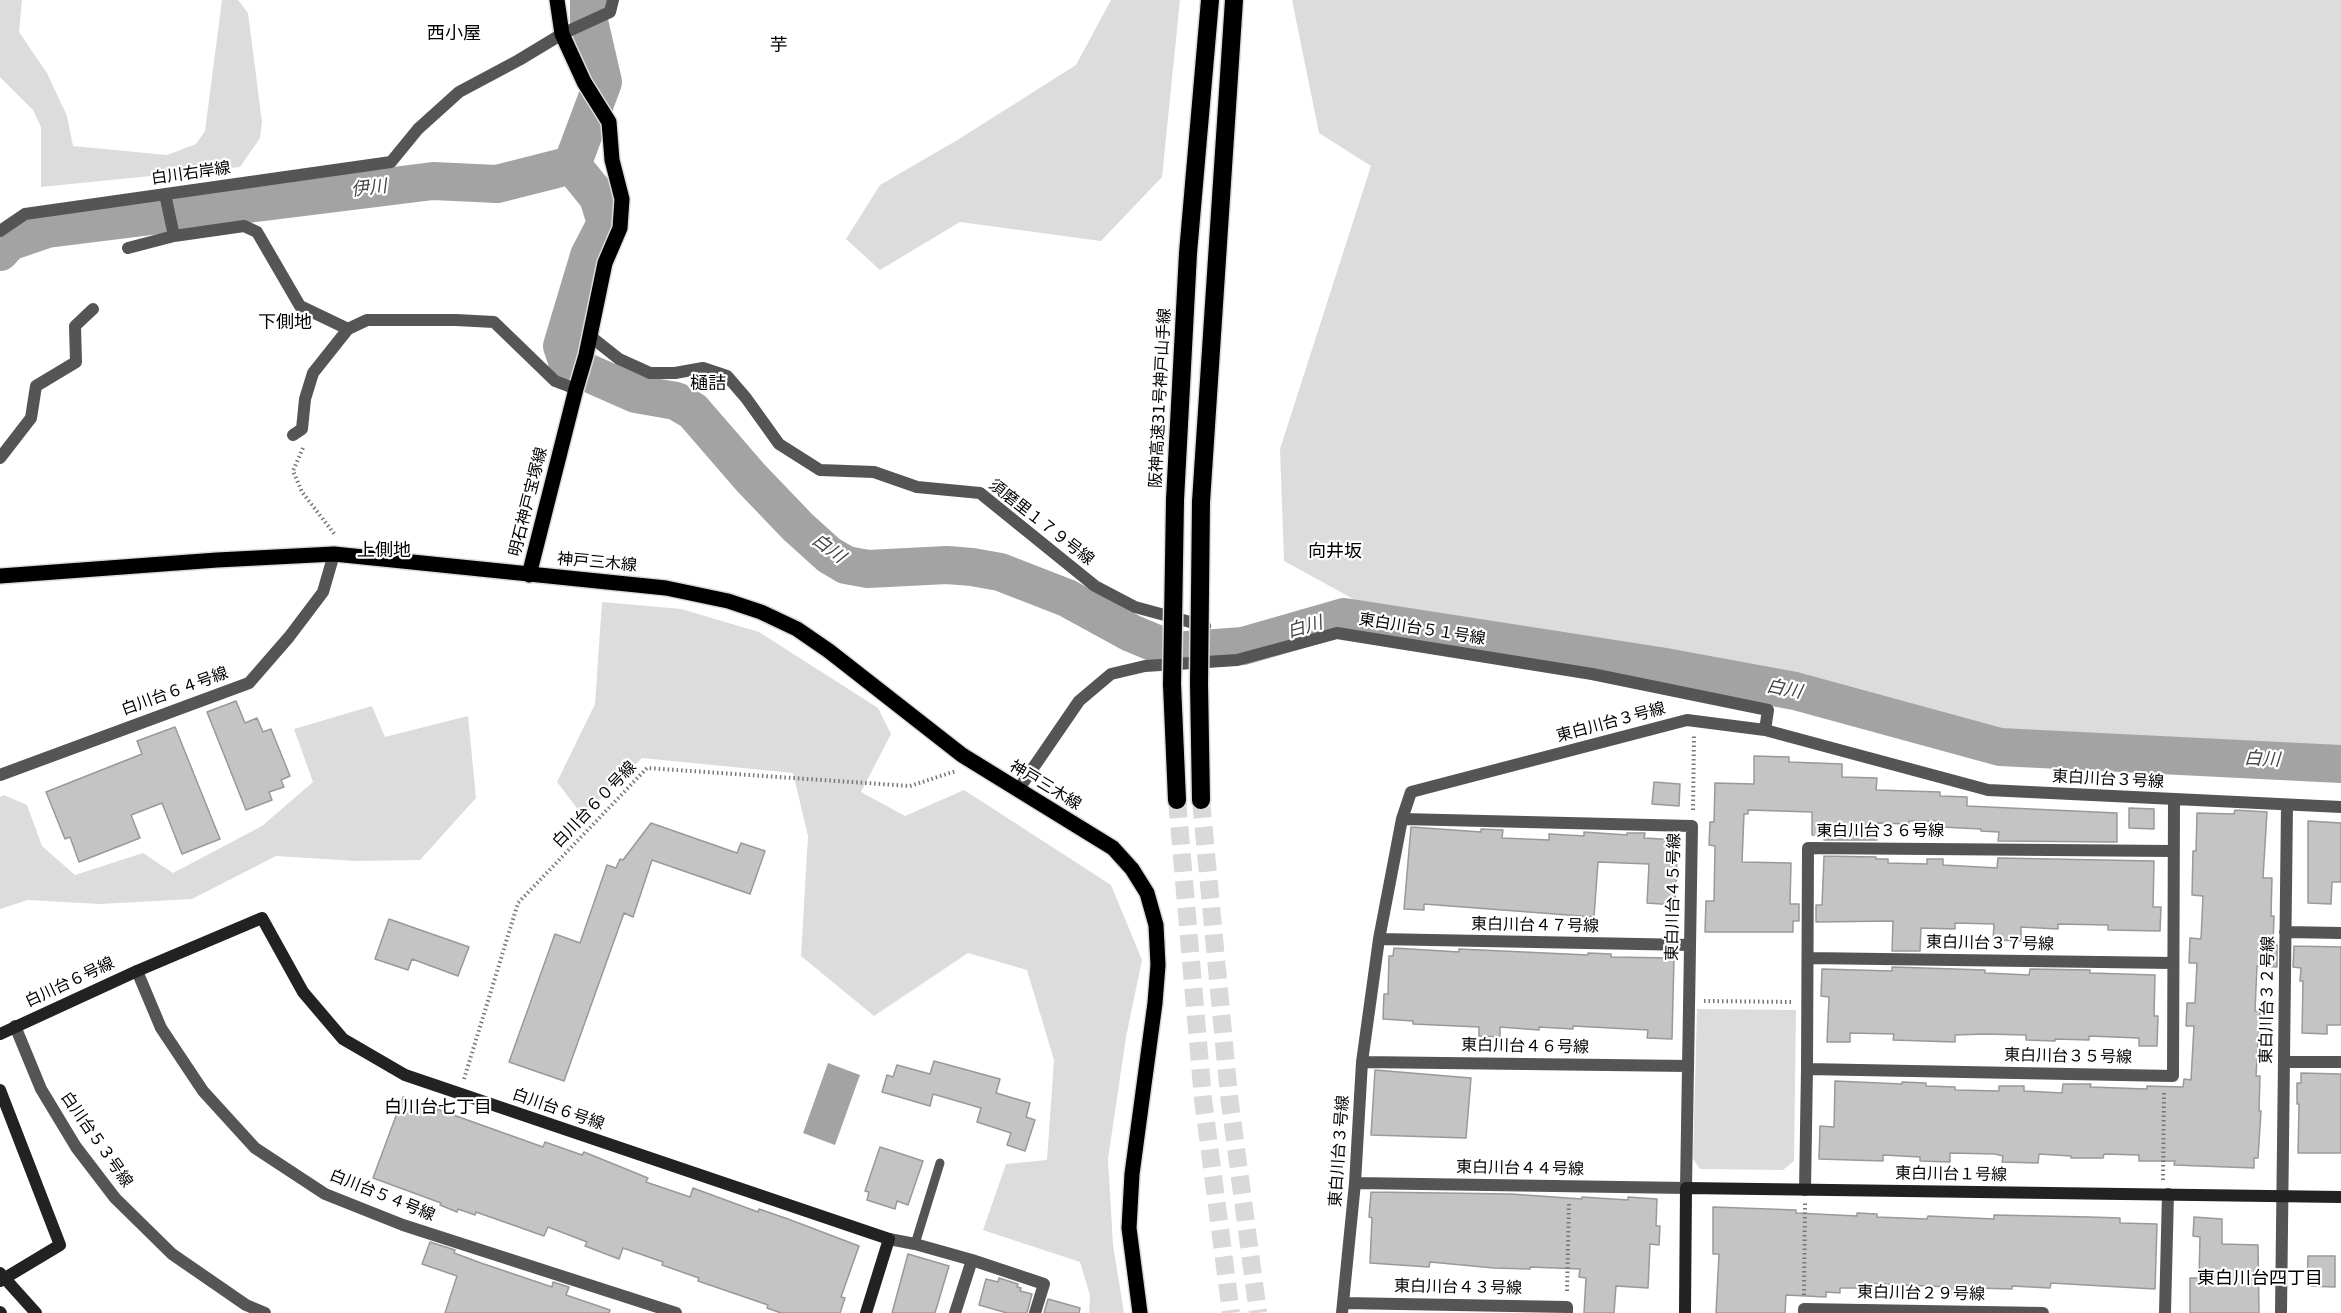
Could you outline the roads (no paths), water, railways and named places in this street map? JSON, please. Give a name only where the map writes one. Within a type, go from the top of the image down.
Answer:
[{"type":"highway","name":"阪神高速31号神戸山手線","points":[[1178,800],[1172,684],[1175,500],[1188,253],[1210,0]]},
{"type":"highway","points":[[1201,800],[1199,682],[1201,501],[1234,0]]},
{"type":"main road","name":"明石神戸宝塚線","points":[[0,576],[334,554],[529,575],[586,355],[605,263],[620,228],[621,199],[612,160],[609,122],[584,82],[562,34],[557,0]]},
{"type":"main road","name":"神戸三木線","points":[[529,575],[666,588],[729,601],[762,612],[797,629],[976,764],[1113,848],[1132,869],[1147,893],[1156,925],[1158,964],[1155,1003],[1132,1174],[1129,1228],[1140,1313]]},
{"type":"street","points":[[562,34],[611,6]]},
{"type":"street","name":"白川右岸線","points":[[0,231],[25,214],[391,162],[418,129],[459,92],[562,34]]},
{"type":"street","points":[[165,194],[174,236]]},
{"type":"street","points":[[128,248],[174,236],[244,226],[257,232],[300,306],[348,329]]},
{"type":"street","points":[[0,458],[30,418],[36,386],[76,362],[75,326],[93,309]]},
{"type":"street","points":[[298,432],[313,373],[348,329],[368,320],[494,322],[555,381],[576,389]]},
{"type":"street","name":"須磨里１７９号線","points":[[590,336],[620,359],[650,373],[675,373],[703,368],[727,376],[747,398],[779,444],[820,470],[874,472],[917,487],[980,493],[1095,586],[1135,607],[1207,627],[1206,662]]},
{"type":"street","name":"白川台６４号線","points":[[0,775],[249,683],[289,637],[323,592],[334,554]]},
{"type":"street","name":"東白川台５１号線","points":[[1206,662],[1237,660],[1337,633],[1592,674],[1768,710],[1765,730]]},
{"type":"street","points":[[1018,790],[1079,701],[1111,674],[1145,666],[1206,662]]},
{"type":"street","name":"東白川台３号線","points":[[1342,1308],[1355,1183],[1362,1062],[1379,939],[1402,819],[1411,792],[1694,720],[1765,730],[1988,790],[2341,807]]},
{"type":"street","points":[[2173,963],[2174,800]]},
{"type":"street","name":"東白川台３２号線","points":[[2281,1313],[2287,805]]},
{"type":"street","name":"東白川台４５号線","points":[[1402,819],[1692,826],[1686,1188]]},
{"type":"street","name":"東白川台３６号線","points":[[1807,1069],[1808,848],[2172,851]]},
{"type":"street","name":"白川台６号線","points":[[0,1034],[137,971],[262,918],[303,992],[343,1039],[405,1075],[889,1239],[972,1260],[1044,1284],[1035,1313]]},
{"type":"street","points":[[2285,932],[2341,933]]},
{"type":"street","name":"東白川台４７号線","points":[[1379,939],[1690,945]]},
{"type":"street","name":"東白川台３７号線","points":[[1808,958],[2173,963]]},
{"type":"street","name":"東白川台３５号線","points":[[1807,1069],[2173,1076],[2173,963]]},
{"type":"street","name":"白川台５４号線","points":[[137,971],[161,1028],[203,1091],[255,1148],[325,1194],[402,1225],[676,1313]]},
{"type":"street","name":"白川台５３号線","points":[[15,1026],[41,1089],[76,1146],[115,1198],[172,1254],[246,1305],[265,1313]]},
{"type":"street","name":"東白川台４６号線","points":[[1362,1062],[1688,1066]]},
{"type":"street","points":[[2284,1062],[2341,1062]]},
{"type":"street","points":[[1805,1190],[1807,1069]]},
{"type":"street","points":[[0,1090],[60,1245],[1,1277],[36,1313]]},
{"type":"street","name":"東白川台４４号線","points":[[1355,1183],[1686,1188]]},
{"type":"street","points":[[1685,1313],[1686,1188]]},
{"type":"street","name":"東白川台１号線","points":[[1686,1188],[2341,1197]]},
{"type":"street","points":[[2165,1194],[2165,1313]]},
{"type":"street","points":[[866,1313],[889,1239]]},
{"type":"street","points":[[955,1313],[972,1260]]},
{"type":"street","name":"東白川台４３号線","points":[[1342,1308],[1567,1310]]},
{"type":"street","name":"東白川台２９号線","points":[[1804,1311],[2043,1313]]},
{"type":"lane","points":[[915,1244],[940,1163]]},
{"type":"waterway","name":"伊川","points":[[572,165],[603,82],[589,21],[589,0]]},
{"type":"waterway","name":"白川","points":[[572,165],[598,197],[606,223],[589,256],[562,346],[568,364],[636,394],[676,401],[693,411],[751,478],[798,527],[829,555],[846,565],[868,569],[947,565],[1000,572],[1067,598],[1131,633],[1174,651],[1243,646],[1344,617],[1659,666],[1795,691],[2000,747],[2341,764]]},
{"type":"waterway","name":"伊川","points":[[0,252],[9,242],[47,229],[433,181],[497,184],[572,165]]},
{"type":"tunnel","points":[[1177,800],[1203,1099],[1231,1313]]},
{"type":"tunnel","points":[[1201,800],[1229,1096],[1258,1313]]},
{"type":"district","name":"西小屋","points":[[454,34]]},
{"type":"district","name":"芋","points":[[779,46]]},
{"type":"district","name":"下側地","points":[[285,323]]},
{"type":"district","name":"樋詰","points":[[708,384]]},
{"type":"district","name":"上側地","points":[[384,551]]},
{"type":"district","name":"向井坂","points":[[1335,552]]},
{"type":"district","name":"白川台七丁目","points":[[438,1108]]},
{"type":"district","name":"東白川台四丁目","points":[[2260,1279]]}]
